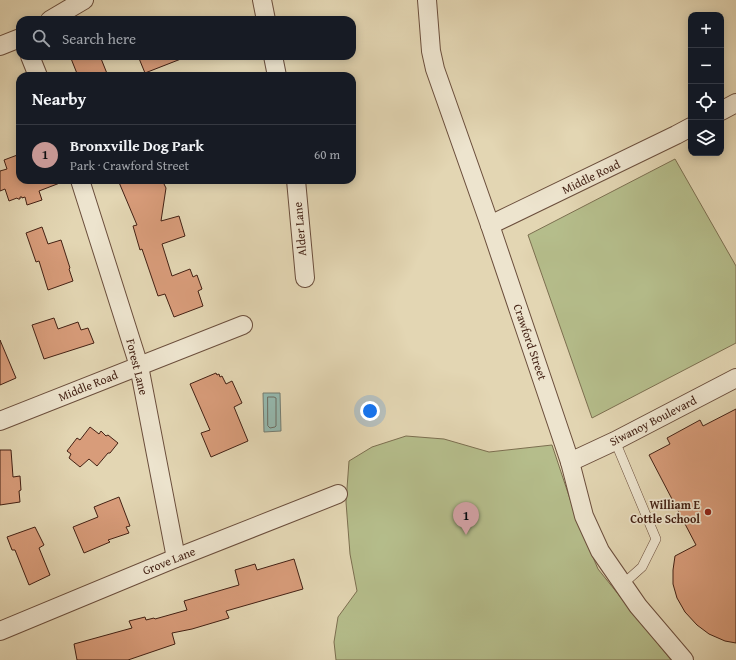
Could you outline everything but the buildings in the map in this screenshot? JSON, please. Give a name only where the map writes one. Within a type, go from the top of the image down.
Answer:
[{"type":"street","points":[[57,16],[84,0]]},
{"type":"street","points":[[262,0],[265,16]]},
{"type":"street","name":"Crawford Street","points":[[427,0],[431,51],[435,69],[490,225],[570,462],[584,516],[600,552],[638,606],[684,660]]},
{"type":"street","points":[[0,46],[16,40]]},
{"type":"street","points":[[32,60],[36,72]]},
{"type":"street","points":[[274,60],[276,72]]},
{"type":"street","points":[[724,109],[736,103]]},
{"type":"street","name":"Middle Road","points":[[490,225],[676,136],[688,129]]},
{"type":"street","name":"Forest Lane","points":[[81,184],[139,366],[176,558]]},
{"type":"street","name":"Alder Lane","points":[[296,184],[305,278]]},
{"type":"street","name":"Middle Road","points":[[0,421],[243,325]]},
{"type":"street","name":"Siwanoy Boulevard","points":[[570,462],[615,441],[736,378]]},
{"type":"street","name":"Grove Lane","points":[[0,631],[176,558],[338,494]]},
{"type":"lane","points":[[615,441],[656,539],[642,567],[623,584]]},
{"type":"green space","points":[[675,159],[736,266],[736,343],[592,418],[528,235]]},
{"type":"green space","points":[[406,436],[444,439],[489,452],[552,445],[576,517],[598,569],[671,660],[336,660],[334,642],[338,617],[357,591],[350,554],[346,502],[349,461],[372,447]]},
{"type":"water","points":[[263,393],[280,393],[281,431],[264,432]]},
{"type":"place","name":"William E Cottle School","points":[[708,512]]},
{"type":"place","name":"Bronxville Dog Park","points":[[466,535]]}]
